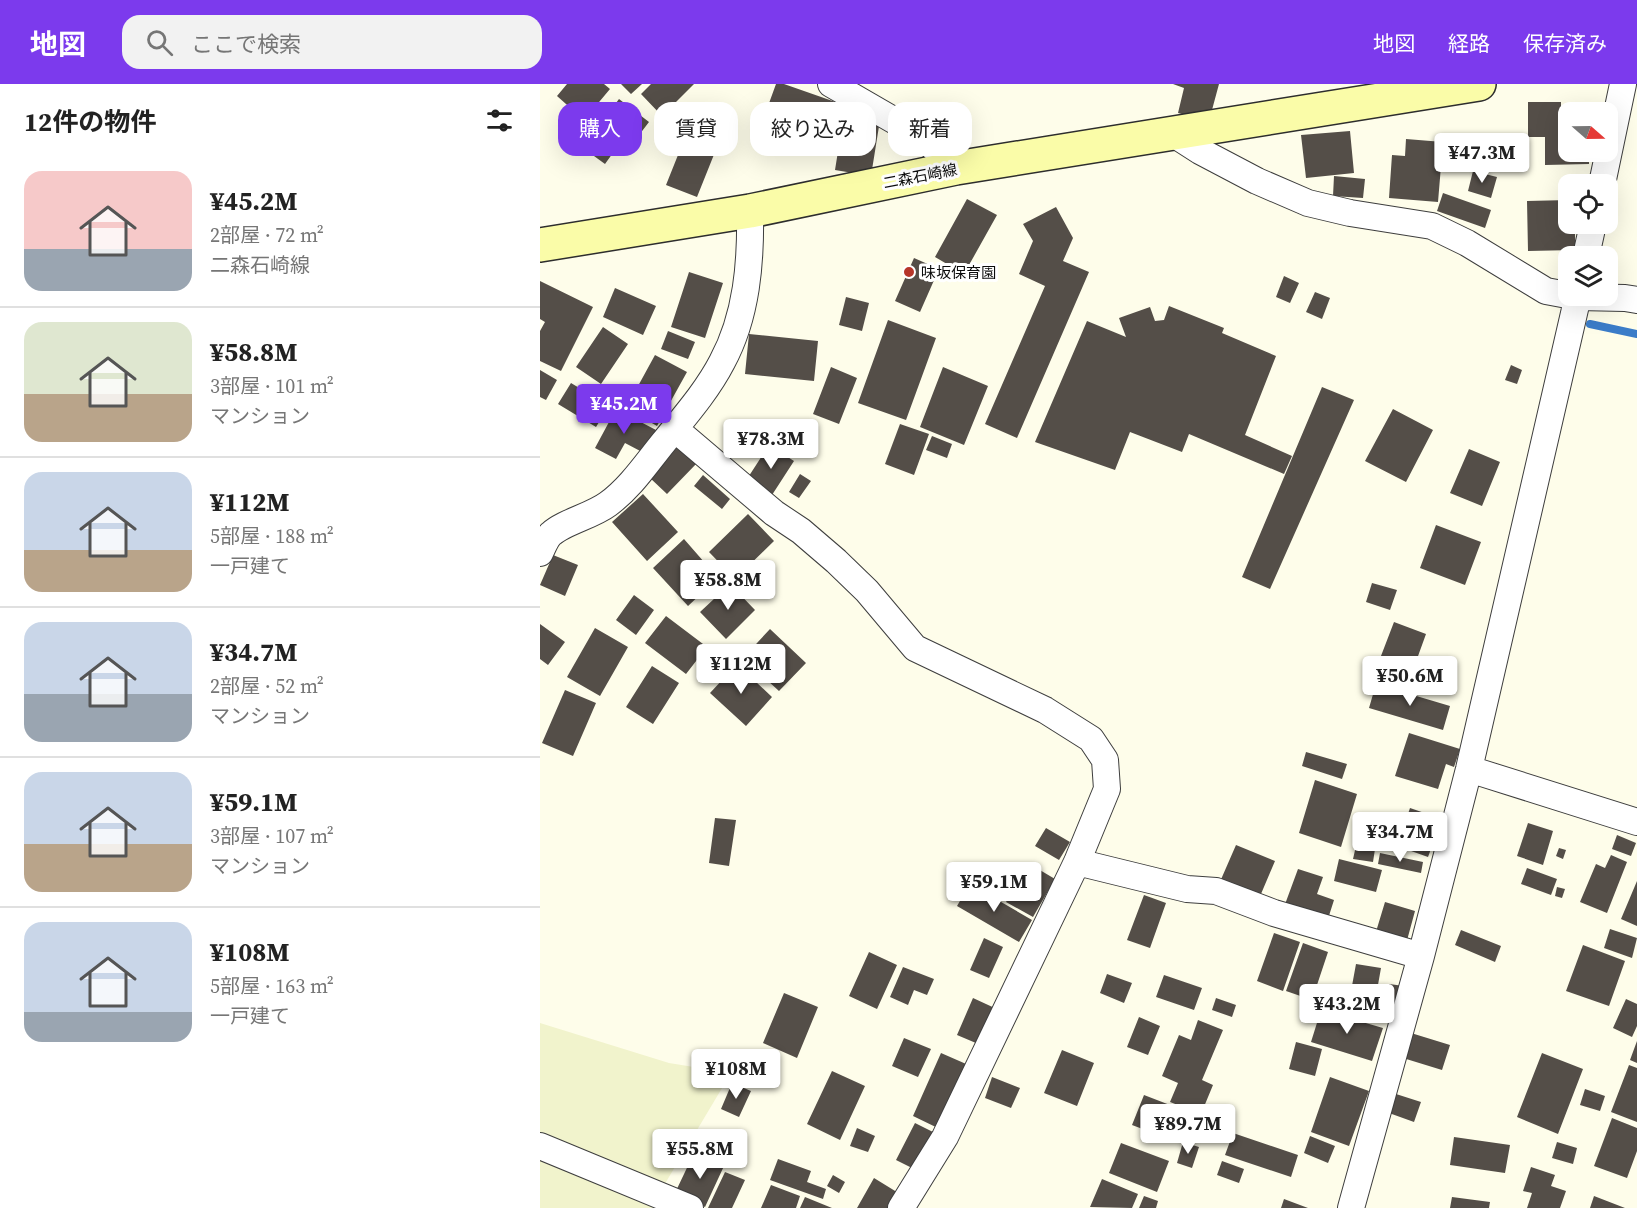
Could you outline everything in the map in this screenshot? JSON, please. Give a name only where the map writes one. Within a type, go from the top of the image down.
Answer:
[{"type":"main road","name":"二森石崎線","points":[[540,245],[750,211],[956,168],[1479,84]]},
{"type":"street","points":[[831,84],[921,136],[956,168]]},
{"type":"street","points":[[1604,174],[1623,84]]},
{"type":"street","points":[[1172,134],[1257,181],[1308,203],[1350,213],[1432,226],[1467,243],[1546,291],[1558,293]]},
{"type":"street","points":[[540,553],[550,534],[608,504],[629,485],[690,411],[722,363],[739,318],[748,278],[750,211]]},
{"type":"street","points":[[1618,298],[1637,300]]},
{"type":"street","points":[[1351,1208],[1421,956],[1469,770],[1576,306]]},
{"type":"street","points":[[675,429],[774,513],[801,531],[836,561],[867,591],[915,648],[1045,710],[1091,739],[1105,760],[1107,789],[1077,862],[945,1137],[901,1208]]},
{"type":"street","points":[[1469,770],[1637,822]]},
{"type":"street","points":[[1077,862],[1187,889],[1216,891],[1274,913],[1421,956]]},
{"type":"street","points":[[540,1146],[690,1208]]},
{"type":"green space","points":[[540,1023],[669,1063],[731,1073],[663,1187],[540,1133]]},
{"type":"green space","points":[[540,1156],[661,1208],[540,1208]]},
{"type":"building","points":[[567,84],[604,84],[610,89],[599,102],[564,102],[557,96]]},
{"type":"building","points":[[621,84],[642,84],[631,94]]},
{"type":"building","points":[[651,84],[694,84],[676,102],[654,102],[654,108],[641,94]]},
{"type":"building","points":[[776,84],[784,84],[835,102],[769,102]]},
{"type":"building","points":[[1173,84],[1219,84],[1209,121],[1178,113],[1184,88]]},
{"type":"building","points":[[1528,102],[1558,102],[1558,162],[1589,162],[1589,164],[1545,165],[1545,137],[1528,137]]},
{"type":"building","points":[[642,117],[649,122],[642,131]]},
{"type":"building","points":[[876,119],[880,120],[876,145]]},
{"type":"building","points":[[1350,131],[1354,173],[1306,178],[1301,135]]},
{"type":"building","points":[[1406,139],[1443,142],[1438,202],[1389,198],[1392,155],[1405,156]]},
{"type":"building","points":[[594,156],[611,156],[605,164]]},
{"type":"building","points":[[678,156],[713,156],[697,197],[666,185]]},
{"type":"building","points":[[837,156],[874,156],[871,176],[835,170]]},
{"type":"building","points":[[1493,158],[1506,162],[1502,172],[1489,168]]},
{"type":"building","points":[[1473,171],[1497,177],[1491,198],[1468,191]]},
{"type":"building","points":[[1334,176],[1365,179],[1363,198],[1333,196]]},
{"type":"building","points":[[1443,193],[1491,210],[1485,228],[1437,211]]},
{"type":"building","points":[[967,199],[997,215],[964,274],[935,257]]},
{"type":"building","points":[[1558,200],[1558,234],[1575,234],[1575,246],[1558,246],[1558,250],[1528,251],[1527,201]]},
{"type":"building","points":[[1056,207],[1073,238],[1063,261],[1089,272],[1017,438],[985,424],[1045,286],[1019,274],[1033,241],[1023,224]]},
{"type":"building","points":[[914,258],[939,269],[920,312],[895,301]]},
{"type":"building","points":[[689,272],[723,283],[705,338],[671,327]]},
{"type":"building","points":[[1284,276],[1299,283],[1290,303],[1276,297]]},
{"type":"building","points":[[540,281],[593,307],[561,371],[540,361],[540,331],[545,322],[540,319]]},
{"type":"building","points":[[615,288],[656,306],[643,335],[603,317]]},
{"type":"building","points":[[1315,292],[1330,298],[1322,319],[1306,312]]},
{"type":"building","points":[[846,297],[869,303],[862,331],[839,325]]},
{"type":"building","points":[[1169,306],[1224,328],[1222,333],[1276,356],[1245,435],[1292,456],[1284,474],[1189,434],[1182,452],[1130,432],[1115,470],[1035,442],[1087,321],[1126,337],[1119,318],[1150,307],[1155,321],[1164,320]]},
{"type":"building","points":[[888,320],[936,338],[906,420],[858,403]]},
{"type":"building","points":[[603,327],[628,344],[601,384],[576,367]]},
{"type":"building","points":[[668,331],[695,342],[688,359],[661,349]]},
{"type":"building","points":[[749,334],[818,341],[814,381],[745,374]]},
{"type":"building","points":[[655,355],[687,372],[657,426],[626,408]]},
{"type":"building","points":[[1511,365],[1522,370],[1517,384],[1505,380]]},
{"type":"building","points":[[831,367],[857,378],[839,424],[813,414]]},
{"type":"building","points":[[943,367],[988,386],[964,445],[920,427]]},
{"type":"building","points":[[540,370],[557,380],[546,400],[540,397]]},
{"type":"building","points":[[571,383],[609,406],[596,427],[558,404]]},
{"type":"building","points":[[1322,387],[1354,400],[1270,589],[1242,577]]},
{"type":"building","points":[[616,409],[656,430],[644,453],[625,443],[616,459],[595,448]]},
{"type":"building","points":[[1393,409],[1433,430],[1406,482],[1365,461]]},
{"type":"building","points":[[900,424],[929,434],[914,475],[885,464]]},
{"type":"building","points":[[932,436],[952,444],[947,458],[926,450]]},
{"type":"building","points":[[679,445],[698,462],[667,494],[649,477]]},
{"type":"building","points":[[769,445],[794,461],[772,495],[747,479]]},
{"type":"building","points":[[1469,449],[1500,462],[1482,506],[1450,493]]},
{"type":"building","points":[[800,474],[811,481],[799,498],[789,492]]},
{"type":"building","points":[[703,475],[730,499],[722,509],[694,486]]},
{"type":"building","points":[[643,494],[678,532],[647,561],[612,522]]},
{"type":"building","points":[[748,514],[774,541],[735,579],[709,552]]},
{"type":"building","points":[[1436,525],[1481,542],[1465,585],[1420,568]]},
{"type":"building","points":[[684,539],[718,578],[688,606],[653,568]]},
{"type":"building","points":[[553,555],[578,565],[565,596],[540,585]]},
{"type":"building","points":[[1372,583],[1397,590],[1390,610],[1366,602]]},
{"type":"building","points":[[730,584],[755,610],[726,639],[700,612]]},
{"type":"building","points":[[634,595],[654,610],[636,635],[616,620]]},
{"type":"building","points":[[666,616],[707,647],[686,674],[645,643]]},
{"type":"building","points":[[1394,622],[1426,634],[1409,681],[1376,669]]},
{"type":"building","points":[[540,624],[565,642],[548,665],[540,659]]},
{"type":"building","points":[[595,628],[628,647],[600,696],[567,677]]},
{"type":"building","points":[[770,629],[806,663],[779,691],[743,658]]},
{"type":"building","points":[[737,664],[772,697],[746,726],[710,693]]},
{"type":"building","points":[[652,666],[679,683],[653,724],[626,707]]},
{"type":"building","points":[[1376,684],[1450,706],[1443,730],[1369,708]]},
{"type":"building","points":[[565,690],[596,703],[573,756],[542,743]]},
{"type":"building","points":[[1409,733],[1460,749],[1454,767],[1446,764],[1438,789],[1395,776]]},
{"type":"building","points":[[1306,752],[1347,764],[1342,779],[1302,766]]},
{"type":"building","points":[[1315,780],[1357,794],[1341,847],[1299,833]]},
{"type":"building","points":[[1410,808],[1442,819],[1428,857],[1397,846]]},
{"type":"building","points":[[715,818],[736,820],[729,866],[709,863]]},
{"type":"building","points":[[1528,823],[1553,831],[1543,865],[1517,856]]},
{"type":"building","points":[[1046,828],[1070,842],[1059,860],[1035,846]]},
{"type":"building","points":[[1617,835],[1636,843],[1631,856],[1612,849]]},
{"type":"building","points":[[1236,845],[1275,861],[1258,901],[1219,884]]},
{"type":"building","points":[[1356,846],[1375,849],[1373,862],[1353,859]]},
{"type":"building","points":[[1559,848],[1566,850],[1563,859],[1556,856]]},
{"type":"building","points":[[1380,853],[1423,862],[1421,873],[1378,864]]},
{"type":"building","points":[[1611,855],[1627,862],[1607,913],[1580,902],[1596,864],[1605,868]]},
{"type":"building","points":[[1339,859],[1382,870],[1376,892],[1334,881]]},
{"type":"building","points":[[1028,863],[1055,879],[1033,917],[1006,902]]},
{"type":"building","points":[[1527,868],[1557,879],[1551,895],[1521,884]]},
{"type":"building","points":[[1298,869],[1323,877],[1317,894],[1334,900],[1327,922],[1284,907]]},
{"type":"building","points":[[1637,881],[1637,926],[1621,919]]},
{"type":"building","points":[[970,884],[1032,920],[1019,942],[957,906]]},
{"type":"building","points":[[1557,887],[1565,889],[1562,898],[1555,896]]},
{"type":"building","points":[[1144,895],[1166,903],[1150,948],[1127,940]]},
{"type":"building","points":[[1385,902],[1415,911],[1406,944],[1375,935]]},
{"type":"building","points":[[1610,929],[1637,938],[1632,958],[1604,948]]},
{"type":"building","points":[[1461,930],[1501,946],[1495,962],[1455,945]]},
{"type":"building","points":[[1274,933],[1300,942],[1283,991],[1257,981]]},
{"type":"building","points":[[984,938],[1003,947],[989,978],[970,970]]},
{"type":"building","points":[[1303,943],[1328,952],[1312,1000],[1286,991]]},
{"type":"building","points":[[1583,945],[1625,961],[1609,1006],[1566,991]]},
{"type":"building","points":[[869,952],[897,965],[877,1009],[849,996]]},
{"type":"building","points":[[1356,964],[1381,968],[1376,996],[1384,997],[1380,1019],[1347,1013]]},
{"type":"building","points":[[903,967],[934,979],[927,995],[914,990],[908,1005],[890,997]]},
{"type":"building","points":[[1107,974],[1132,983],[1124,1003],[1100,993]]},
{"type":"building","points":[[1164,975],[1202,988],[1194,1010],[1156,997]]},
{"type":"building","points":[[1389,984],[1404,986],[1401,1003],[1387,1001]]},
{"type":"building","points":[[784,993],[818,1007],[797,1058],[763,1043]]},
{"type":"building","points":[[973,998],[999,1010],[983,1046],[957,1035]]},
{"type":"building","points":[[1216,998],[1236,1005],[1232,1017],[1212,1010]]},
{"type":"building","points":[[1626,999],[1637,1004],[1637,1026],[1632,1037],[1613,1028]]},
{"type":"building","points":[[1321,1010],[1383,1028],[1372,1061],[1311,1042]]},
{"type":"building","points":[[1139,1017],[1160,1026],[1148,1055],[1127,1047]]},
{"type":"building","points":[[1198,1020],[1223,1030],[1202,1080],[1213,1085],[1201,1114],[1170,1102],[1178,1083],[1162,1076],[1179,1035],[1191,1040]]},
{"type":"building","points":[[1411,1033],[1450,1045],[1442,1070],[1403,1058]]},
{"type":"building","points":[[904,1038],[931,1049],[918,1077],[892,1066]]},
{"type":"building","points":[[1637,1041],[1637,1063],[1630,1060]]},
{"type":"building","points":[[1296,1042],[1322,1049],[1315,1076],[1289,1069]]},
{"type":"building","points":[[1062,1050],[1094,1063],[1077,1106],[1044,1093]]},
{"type":"building","points":[[941,1053],[973,1067],[944,1131],[913,1116]]},
{"type":"building","points":[[1542,1053],[1583,1069],[1558,1134],[1517,1117]]},
{"type":"building","points":[[1629,1065],[1637,1068],[1637,1122],[1611,1112]]},
{"type":"building","points":[[832,1071],[865,1086],[840,1140],[807,1124]]},
{"type":"building","points":[[992,1077],[1020,1088],[1011,1108],[985,1098]]},
{"type":"building","points":[[1330,1077],[1369,1091],[1349,1146],[1311,1132]]},
{"type":"building","points":[[732,1083],[751,1091],[739,1117],[721,1109]]},
{"type":"building","points":[[1585,1089],[1605,1096],[1600,1111],[1580,1105]]},
{"type":"building","points":[[1396,1094],[1421,1102],[1414,1122],[1389,1113]]},
{"type":"building","points":[[1144,1095],[1188,1112],[1177,1142],[1132,1125]]},
{"type":"building","points":[[1612,1118],[1637,1128],[1637,1151],[1627,1178],[1594,1166]]},
{"type":"building","points":[[915,1123],[935,1133],[916,1170],[896,1160]]},
{"type":"building","points":[[857,1128],[875,1136],[868,1152],[850,1146]]},
{"type":"building","points":[[1233,1133],[1298,1155],[1291,1177],[1225,1155]]},
{"type":"building","points":[[1310,1136],[1335,1146],[1328,1163],[1304,1153]]},
{"type":"building","points":[[1454,1137],[1510,1145],[1505,1173],[1450,1165]]},
{"type":"building","points":[[1183,1142],[1199,1147],[1192,1168],[1177,1163]]},
{"type":"building","points":[[1557,1142],[1577,1148],[1573,1164],[1552,1158]]},
{"type":"building","points":[[1121,1143],[1169,1161],[1157,1192],[1109,1173]]},
{"type":"building","points":[[694,1153],[724,1166],[705,1207],[675,1193]]},
{"type":"building","points":[[778,1159],[811,1171],[807,1182],[826,1189],[823,1199],[770,1180]]},
{"type":"building","points":[[1222,1161],[1244,1169],[1239,1183],[1217,1175]]},
{"type":"building","points":[[1531,1167],[1555,1175],[1551,1186],[1566,1191],[1560,1208],[1527,1208],[1532,1193],[1523,1191]]},
{"type":"building","points":[[725,1172],[745,1180],[732,1208],[708,1208]]},
{"type":"building","points":[[833,1175],[845,1182],[839,1193],[827,1186]]},
{"type":"building","points":[[874,1178],[900,1194],[892,1208],[857,1208]]},
{"type":"building","points":[[1102,1179],[1138,1194],[1132,1208],[1090,1207]]},
{"type":"building","points":[[771,1185],[800,1196],[796,1208],[761,1208]]},
{"type":"building","points":[[1144,1196],[1158,1201],[1156,1208],[1139,1208]]},
{"type":"building","points":[[1594,1196],[1625,1208],[1590,1208]]},
{"type":"building","points":[[805,1197],[832,1208],[800,1208]]},
{"type":"building","points":[[1452,1197],[1490,1202],[1489,1208],[1450,1208]]},
{"type":"building","points":[[1284,1199],[1308,1208],[1281,1208]]},
{"type":"waterway","points":[[1590,324],[1637,334]]},
{"type":"place","name":"味坂保育園","points":[[909,272]]}]
